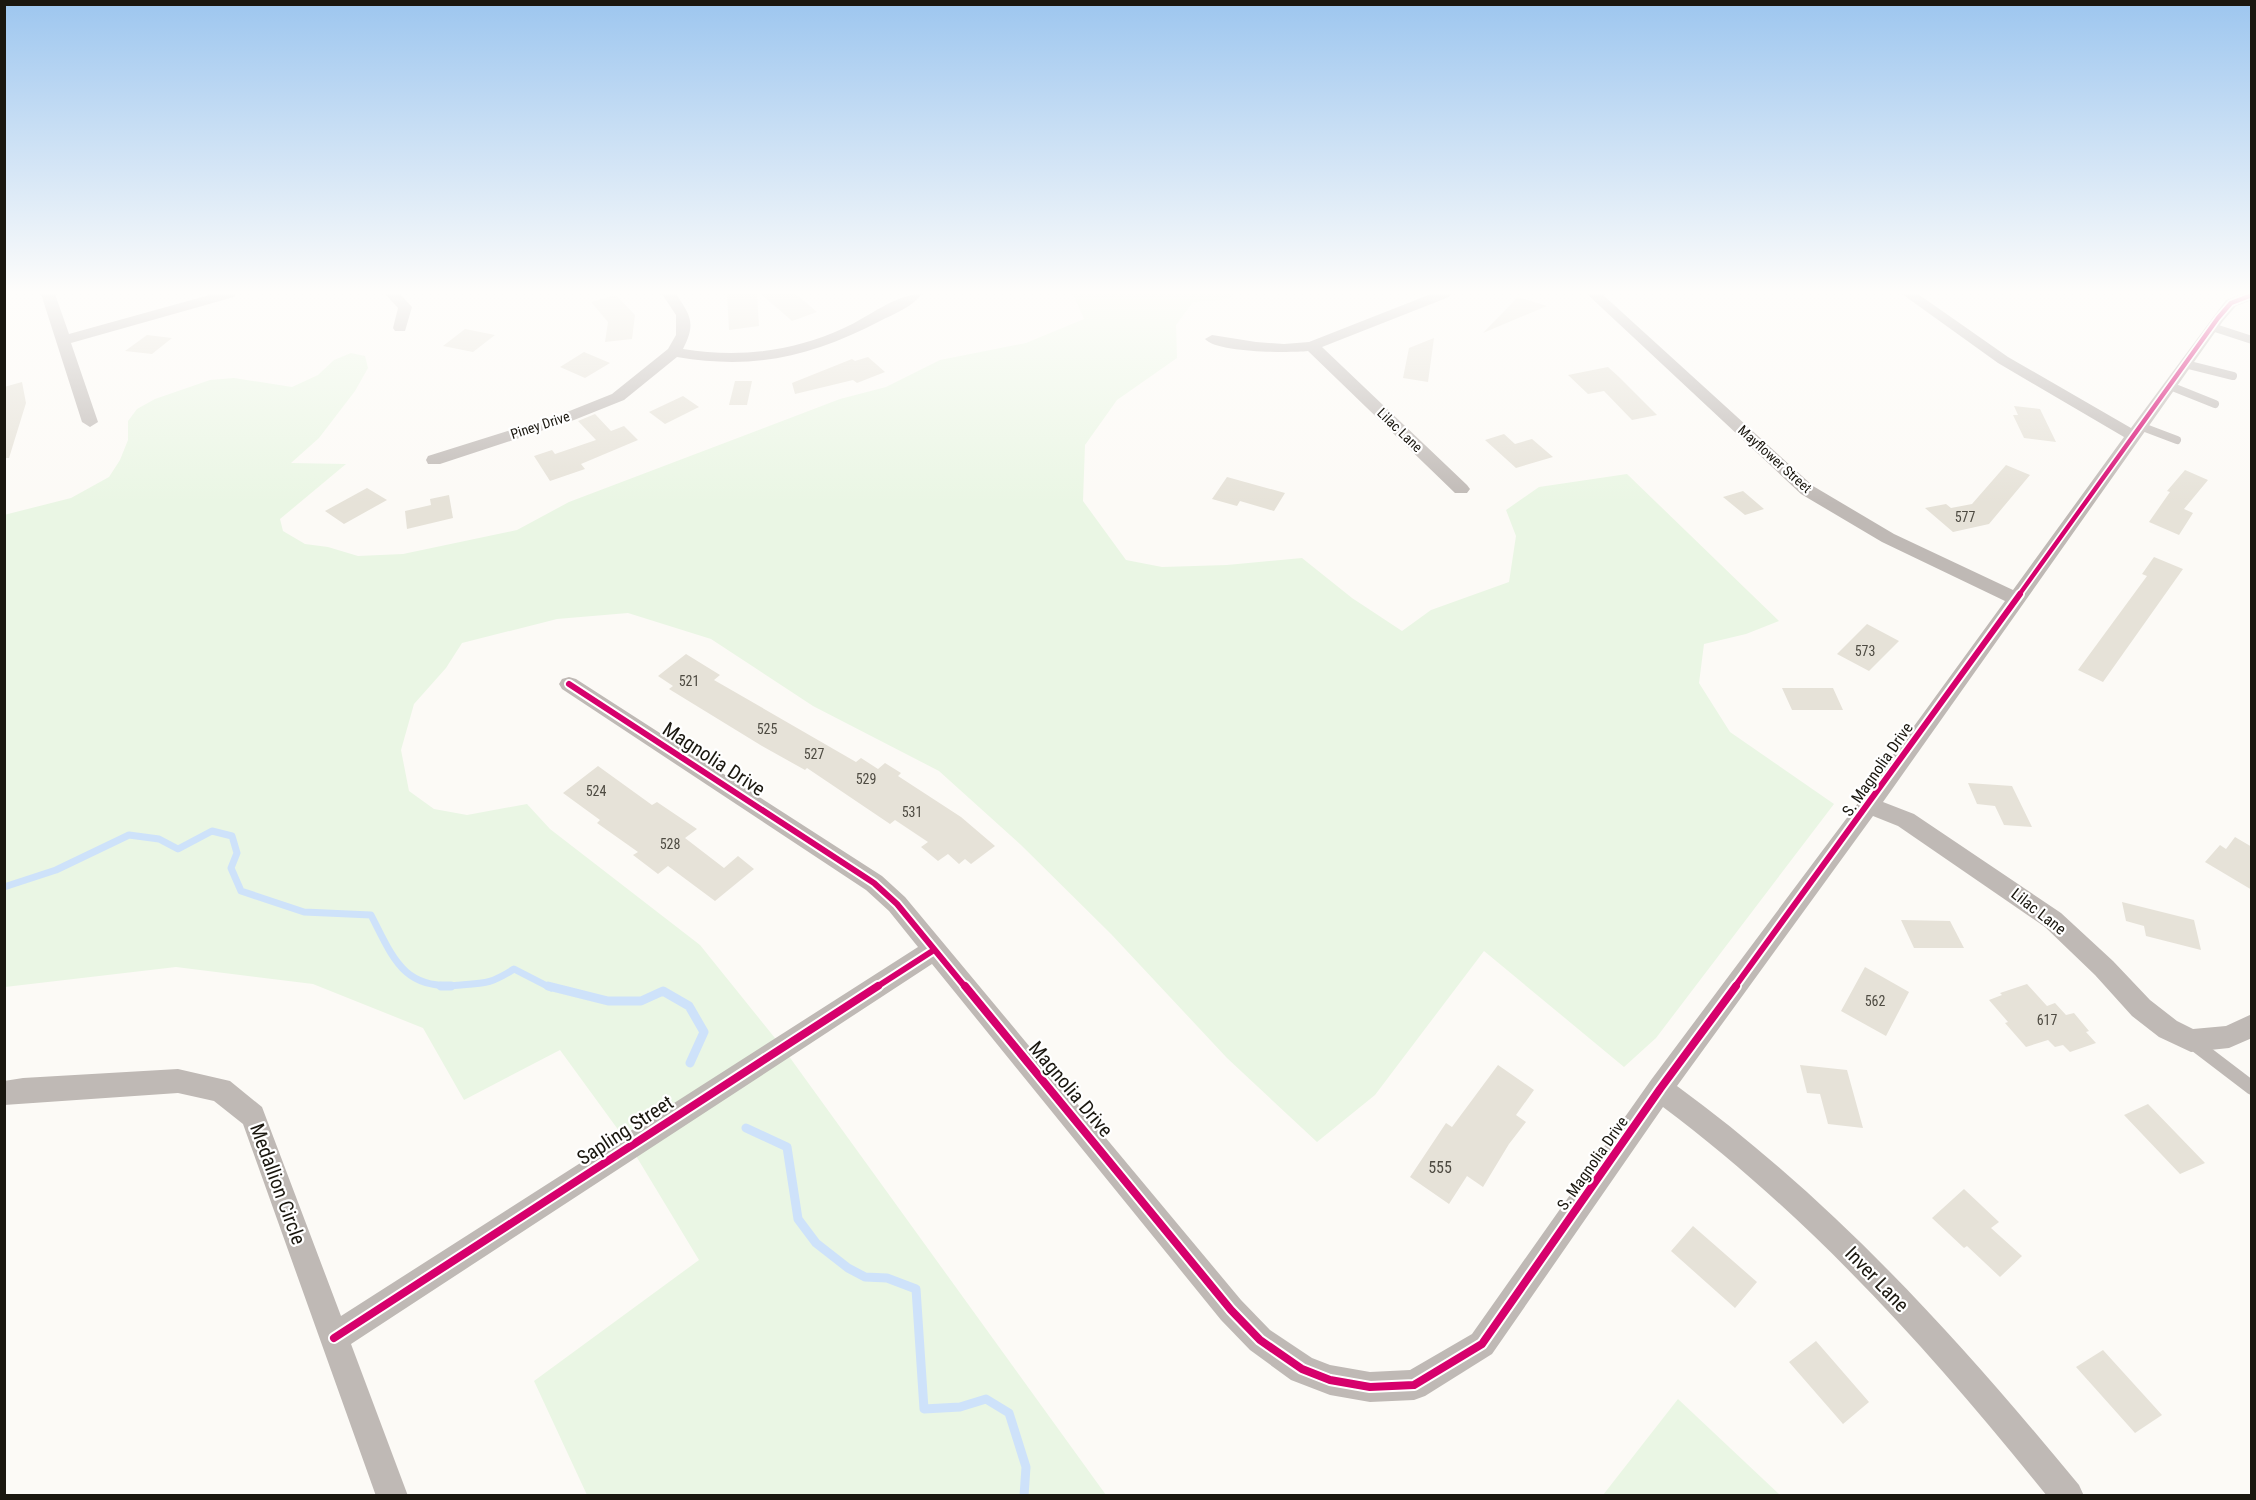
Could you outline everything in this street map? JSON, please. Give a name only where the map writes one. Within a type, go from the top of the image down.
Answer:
[{"type":"street","points":[[72,364],[90,423]]},
{"type":"street","name":"Piney Drive","points":[[434,460],[568,417],[618,397],[660,364]]},
{"type":"street","name":"Lilac Lane","points":[[1331,364],[1461,489]]},
{"type":"street","name":"Mayflower Street","points":[[1670,364],[1807,490],[1888,538],[2017,599]]},
{"type":"street","points":[[2011,364],[2137,431]]},
{"type":"street","name":"S. Magnolia Drive","points":[[1533,1270],[1660,1089],[1869,805],[2185,364]]},
{"type":"street","name":"Magnolia Drive","points":[[569,684],[874,883],[897,904],[1231,1310],[1260,1340],[1302,1369],[1330,1380],[1370,1387],[1414,1385],[1482,1344],[1533,1270]]},
{"type":"street","name":"Lilac Lane","points":[[1869,805],[1906,820],[2053,920],[2104,968],[2141,1008],[2168,1029],[2191,1041]]},
{"type":"street","name":"Sapling Street","points":[[334,1338],[934,950]]},
{"type":"street","points":[[2191,1041],[2229,1037],[2252,1025]]},
{"type":"street","name":"Medallion Circle","points":[[4,1093],[178,1081],[221,1090],[253,1116],[392,1496]]},
{"type":"street","name":"Inver Lane","points":[[1660,1089],[1702,1119],[1803,1204],[1928,1332],[2017,1432],[2068,1496]]},
{"type":"lane","points":[[2185,364],[2233,376]]},
{"type":"lane","points":[[2170,386],[2215,404]]},
{"type":"lane","points":[[2137,431],[2177,440]]},
{"type":"lane","points":[[2191,1041],[2252,1088]]},
{"type":"green space","points":[[330,364],[367,364],[368,368],[355,391],[319,438],[291,463],[346,464],[280,519],[283,531],[305,544],[328,547],[358,556],[403,554],[517,530],[569,502],[840,399],[886,387],[932,364],[1168,364],[1117,400],[1085,445],[1083,501],[1126,560],[1162,567],[1227,565],[1302,558],[1352,598],[1402,631],[1431,610],[1509,582],[1516,536],[1506,510],[1539,487],[1627,474],[1779,621],[1746,634],[1704,644],[1699,683],[1730,732],[1834,804],[1656,1038],[1624,1067],[1484,951],[1375,1095],[1317,1142],[1227,1058],[1111,934],[1021,845],[939,771],[813,706],[711,639],[628,613],[557,619],[462,643],[446,668],[414,704],[401,750],[409,791],[434,809],[467,815],[527,804],[550,829],[700,945],[783,1048],[1106,1495],[587,1495],[534,1381],[699,1260],[630,1146],[560,1050],[464,1100],[423,1028],[313,984],[176,967],[5,987],[4,515],[71,498],[109,477],[120,460],[128,440],[128,421],[137,409],[155,399],[210,380],[234,378],[292,387],[318,375]]},
{"type":"green space","points":[[1678,1399],[1780,1495],[1603,1495]]},
{"type":"building","points":[[565,364],[608,364],[585,378],[560,367]]},
{"type":"building","points":[[840,364],[876,364],[885,372],[857,383],[853,380],[795,394],[792,383]]},
{"type":"building","points":[[1406,364],[1430,364],[1428,382],[1403,378]]},
{"type":"building","points":[[1608,367],[1657,415],[1632,420],[1604,391],[1588,394],[1568,375]]},
{"type":"building","points":[[735,381],[752,381],[747,405],[729,405]]},
{"type":"building","points":[[22,382],[26,403],[9,458],[4,458],[4,387]]},
{"type":"building","points":[[683,396],[699,407],[665,424],[649,412]]},
{"type":"building","points":[[2014,406],[2040,409],[2056,442],[2024,438],[2013,415],[2018,415]]},
{"type":"building","points":[[595,414],[611,431],[624,426],[638,440],[581,464],[585,469],[550,481],[534,456],[552,450],[555,454],[596,440],[578,421]]},
{"type":"building","points":[[1504,434],[1515,444],[1532,439],[1553,457],[1516,468],[1485,440]]},
{"type":"building","points":[[2006,465],[2030,475],[1989,524],[1953,532],[1925,508],[1946,504],[1951,508],[1972,504]]},
{"type":"building","points":[[2185,470],[2208,480],[2184,509],[2193,513],[2179,535],[2149,522],[2170,492],[2167,491]]},
{"type":"building","points":[[1227,477],[1285,493],[1274,511],[1240,501],[1237,506],[1212,499]]},
{"type":"building","points":[[367,488],[387,500],[344,524],[325,511]]},
{"type":"building","points":[[1743,491],[1764,509],[1745,515],[1723,497]]},
{"type":"building","points":[[449,495],[453,518],[407,529],[405,511],[431,505],[430,499]]},
{"type":"building","points":[[2154,557],[2183,569],[2103,682],[2078,670],[2147,576],[2142,574]]},
{"type":"building","points":[[1867,624],[1899,641],[1869,671],[1837,654]]},
{"type":"building","points":[[686,654],[720,675],[714,680],[856,762],[861,758],[878,769],[885,763],[901,773],[898,776],[961,817],[995,846],[971,864],[965,859],[959,864],[948,854],[938,861],[921,847],[928,842],[895,820],[890,824],[807,768],[805,770],[762,746],[669,689],[673,686],[658,676]]},
{"type":"building","points":[[1782,688],[1833,688],[1843,710],[1792,710]]},
{"type":"building","points":[[598,766],[652,805],[657,802],[697,829],[685,838],[724,868],[738,856],[754,869],[715,901],[668,866],[658,874],[633,855],[638,852],[597,823],[600,820],[563,793]]},
{"type":"building","points":[[1968,783],[2012,786],[2032,827],[2004,825],[1995,806],[1977,804]]},
{"type":"building","points":[[2235,837],[2252,847],[2252,890],[2205,862],[2220,845],[2226,849]]},
{"type":"building","points":[[2122,902],[2194,920],[2201,950],[2146,936],[2144,926],[2126,921]]},
{"type":"building","points":[[1901,920],[1950,921],[1964,948],[1914,948]]},
{"type":"building","points":[[1865,967],[1909,992],[1886,1036],[1841,1011]]},
{"type":"building","points":[[2027,984],[2047,1006],[2055,1003],[2066,1015],[2074,1013],[2096,1043],[2070,1052],[2063,1045],[2055,1047],[2048,1040],[2026,1047],[1989,1000],[2002,995],[2000,993]]},
{"type":"building","points":[[1498,1065],[1534,1090],[1516,1115],[1526,1122],[1509,1144],[1483,1187],[1467,1176],[1449,1204],[1410,1177],[1446,1123],[1452,1127]]},
{"type":"building","points":[[1800,1065],[1847,1070],[1863,1128],[1828,1124],[1820,1094],[1807,1093]]},
{"type":"building","points":[[2148,1104],[2205,1163],[2180,1174],[2124,1115]]},
{"type":"building","points":[[1964,1189],[1999,1222],[1991,1228],[2022,1256],[2000,1277],[1932,1218]]},
{"type":"building","points":[[1693,1226],[1757,1282],[1735,1308],[1671,1251]]},
{"type":"building","points":[[1816,1341],[1869,1402],[1843,1424],[1789,1362]]},
{"type":"building","points":[[2103,1350],[2162,1415],[2135,1433],[2076,1367]]},
{"type":"waterway","points":[[4,887],[56,870],[129,835],[159,839],[178,849],[212,831],[232,836],[237,853],[231,868],[241,891],[304,912],[371,915],[387,946],[403,969],[426,983],[442,986]]},
{"type":"waterway","points":[[442,986],[483,983],[514,969],[551,988]]},
{"type":"waterway","points":[[442,986],[451,986]]},
{"type":"waterway","points":[[548,986],[608,1001],[641,1001],[663,991],[689,1006],[704,1032],[690,1063]]},
{"type":"waterway","points":[[746,1128],[787,1147],[798,1219],[816,1243],[848,1268],[865,1277],[887,1278],[916,1289],[924,1409],[960,1407],[986,1399],[1009,1413],[1026,1467],[1024,1496]]},
{"type":"cycle path","points":[[569,684],[874,883],[897,904],[1231,1310],[1260,1340],[1302,1369],[1330,1380],[1370,1387],[1414,1385],[1482,1344],[1660,1089],[1869,805],[2185,364]]},
{"type":"cycle path","points":[[334,1338],[934,950]]}]
